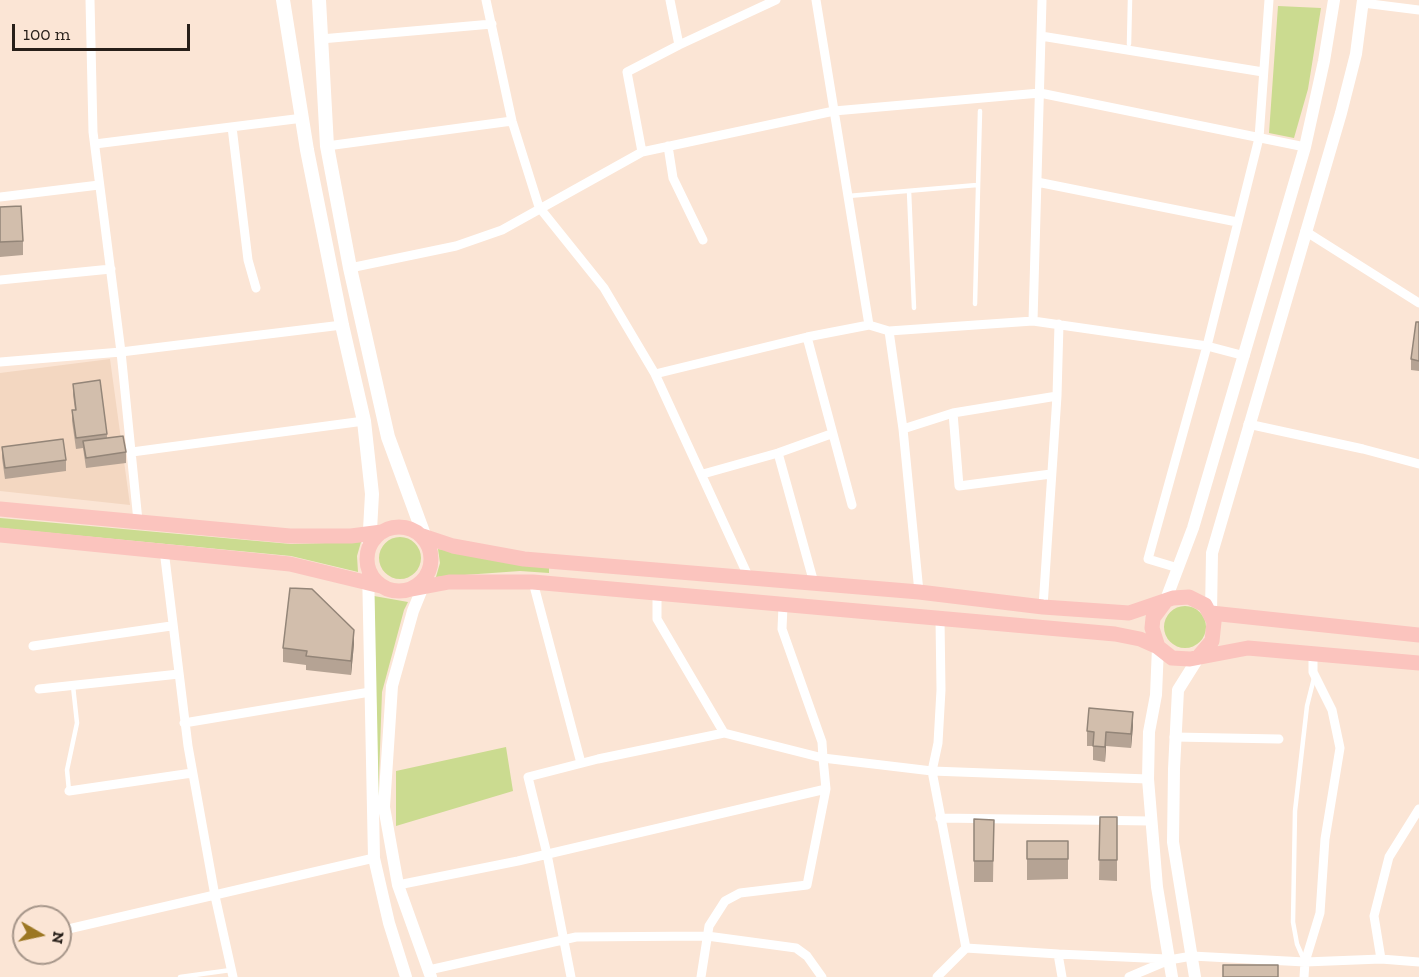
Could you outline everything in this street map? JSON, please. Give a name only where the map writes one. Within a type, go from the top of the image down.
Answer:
[{"type":"main road","points":[[283,0],[342,325],[364,421],[372,494],[374,538],[372,579]]},
{"type":"main road","points":[[319,0],[327,146],[350,268],[388,437],[431,563],[421,583]]},
{"type":"main road","points":[[0,509],[290,536],[374,538],[402,527],[424,538],[453,546],[524,559],[919,592],[1043,607],[1129,613],[1173,598],[1189,597],[1198,600],[1211,613],[1214,622],[1212,641],[1200,656]]},
{"type":"main road","points":[[0,536],[164,550],[290,564],[372,579],[402,592],[421,583],[533,582],[657,595],[1115,634],[1140,639],[1158,647],[1172,658],[1180,660],[1248,648],[1419,663]]},
{"type":"main road","points":[[1158,647],[1152,628],[1158,609],[1165,602]]},
{"type":"main road","points":[[1211,613],[1419,635]]},
{"type":"street","points":[[90,0],[95,144],[121,352],[138,521]]},
{"type":"street","points":[[486,0],[512,121],[539,207],[603,288],[655,374],[749,578]]},
{"type":"street","points":[[669,0],[679,45]]},
{"type":"street","points":[[642,152],[627,72],[776,0]]},
{"type":"street","points":[[816,0],[869,326]]},
{"type":"street","points":[[1033,321],[1042,0]]},
{"type":"street","points":[[1178,568],[1148,559],[1207,346],[1259,138],[1269,0]]},
{"type":"street","points":[[1165,602],[1178,568],[1245,356],[1305,147],[1324,61],[1334,0]]},
{"type":"street","points":[[1211,613],[1212,553],[1354,64],[1363,2],[1419,10]]},
{"type":"street","points":[[321,39],[492,24]]},
{"type":"street","points":[[1041,36],[1263,72]]},
{"type":"street","points":[[350,268],[456,246],[502,230],[539,207],[642,152],[834,111],[1040,93],[1305,147]]},
{"type":"street","points":[[95,144],[303,118]]},
{"type":"street","points":[[327,146],[512,121]]},
{"type":"street","points":[[232,127],[248,260],[256,288]]},
{"type":"street","points":[[668,146],[673,178],[703,240]]},
{"type":"street","points":[[1037,182],[1237,222]]},
{"type":"street","points":[[0,197],[99,185]]},
{"type":"street","points":[[1305,231],[1419,303]]},
{"type":"street","points":[[0,280],[111,268]]},
{"type":"street","points":[[655,374],[807,337],[869,326],[889,331],[1033,321],[1207,346],[1245,356]]},
{"type":"street","points":[[1043,607],[1057,396],[1059,324]]},
{"type":"street","points":[[0,362],[121,352],[342,325]]},
{"type":"street","points":[[889,331],[903,429],[919,592]]},
{"type":"street","points":[[807,337],[831,434],[852,505]]},
{"type":"street","points":[[903,429],[953,413],[1057,396]]},
{"type":"street","points":[[953,413],[959,486],[1051,474]]},
{"type":"street","points":[[132,452],[364,421]]},
{"type":"street","points":[[1248,424],[1364,449],[1419,464]]},
{"type":"street","points":[[703,474],[778,453],[831,434]]},
{"type":"street","points":[[778,453],[814,583]]},
{"type":"street","points":[[164,550],[171,626],[192,773],[232,973]]},
{"type":"street","points":[[372,579],[370,692],[374,858],[389,923],[406,977]]},
{"type":"street","points":[[533,582],[581,764]]},
{"type":"street","points":[[421,583],[392,686],[384,807],[398,885],[430,974],[576,937],[707,936],[796,948],[807,956],[822,977]]},
{"type":"street","points":[[657,595],[657,618],[724,733]]},
{"type":"street","points":[[700,977],[709,926],[725,901],[740,893],[807,885],[826,789],[822,742],[782,629],[783,606]]},
{"type":"street","points":[[940,619],[941,690],[938,743],[932,771],[966,948]]},
{"type":"street","points":[[33,646],[171,626]]},
{"type":"street","points":[[1158,647],[1156,695],[1149,732],[1148,779],[1157,887],[1172,977]]},
{"type":"street","points":[[1304,977],[1305,962],[1320,914],[1326,839],[1340,748],[1332,710],[1314,675],[1313,652]]},
{"type":"street","points":[[1195,977],[1173,842],[1174,737],[1178,690],[1200,656]]},
{"type":"street","points":[[39,689],[179,674]]},
{"type":"street","points":[[184,723],[370,692]]},
{"type":"street","points":[[571,977],[547,854],[528,777],[724,733],[823,758],[932,771],[1148,779]]},
{"type":"street","points":[[1174,737],[1279,739]]},
{"type":"street","points":[[69,791],[192,773]]},
{"type":"street","points":[[398,885],[547,854],[826,789]]},
{"type":"street","points":[[1381,959],[1374,916],[1389,857],[1419,809]]},
{"type":"street","points":[[940,818],[1150,821]]},
{"type":"street","points":[[72,928],[374,858]]},
{"type":"street","points":[[937,977],[966,948],[1169,960],[1192,956],[1305,962],[1381,959],[1419,962]]},
{"type":"street","points":[[1058,954],[1062,977]]},
{"type":"street","points":[[1129,977],[1169,960]]},
{"type":"lane","points":[[1129,44],[1130,0]]},
{"type":"lane","points":[[975,304],[980,111]]},
{"type":"lane","points":[[848,196],[977,185]]},
{"type":"lane","points":[[909,191],[914,308]]},
{"type":"lane","points":[[1305,962],[1297,944],[1293,922],[1295,811],[1307,706],[1314,675]]},
{"type":"lane","points":[[69,791],[68,770],[77,723],[73,686]]},
{"type":"lane","points":[[180,977],[232,973]]},
{"type":"shaded area","points":[[110,359],[130,505],[0,491],[0,373]]},
{"type":"green space","points":[[1278,6],[1321,8],[1308,89],[1294,138],[1269,133]]},
{"type":"green space","points":[[0,518],[291,544],[361,542],[357,556],[358,572],[291,556],[0,528]]},
{"type":"green space","points":[[400,537],[408,538],[415,543],[420,550],[420,566],[415,573],[408,578],[400,579],[392,578],[385,573],[380,566],[379,558],[380,550],[385,543],[392,538]]},
{"type":"green space","points":[[438,549],[549,567],[549,573],[520,571],[436,577],[440,563]]},
{"type":"green space","points":[[374,596],[408,602],[382,692],[378,805]]},
{"type":"green space","points":[[1185,606],[1200,612],[1206,627],[1200,642],[1185,648],[1170,642],[1164,627],[1170,612]]},
{"type":"green space","points":[[506,747],[513,791],[396,826],[396,771]]},
{"type":"building","points":[[21,206],[23,241],[0,242],[0,207]]},
{"type":"building","points":[[1416,322],[1419,322],[1419,361],[1411,359]]},
{"type":"building","points":[[100,380],[107,434],[76,438],[72,410],[76,410],[73,384]]},
{"type":"building","points":[[123,436],[126,452],[86,458],[83,441]]},
{"type":"building","points":[[63,439],[66,460],[5,468],[2,447]]},
{"type":"building","points":[[290,588],[312,589],[354,630],[351,661],[306,656],[307,651],[283,648]]},
{"type":"building","points":[[1089,708],[1133,712],[1131,734],[1106,732],[1105,747],[1093,746],[1094,732],[1087,731]]},
{"type":"building","points":[[1100,817],[1117,817],[1117,860],[1099,860]]},
{"type":"building","points":[[974,819],[994,820],[993,861],[974,861]]},
{"type":"building","points":[[1027,841],[1068,841],[1068,859],[1027,859]]},
{"type":"building","points":[[1223,965],[1278,965],[1278,977],[1223,977]]}]
